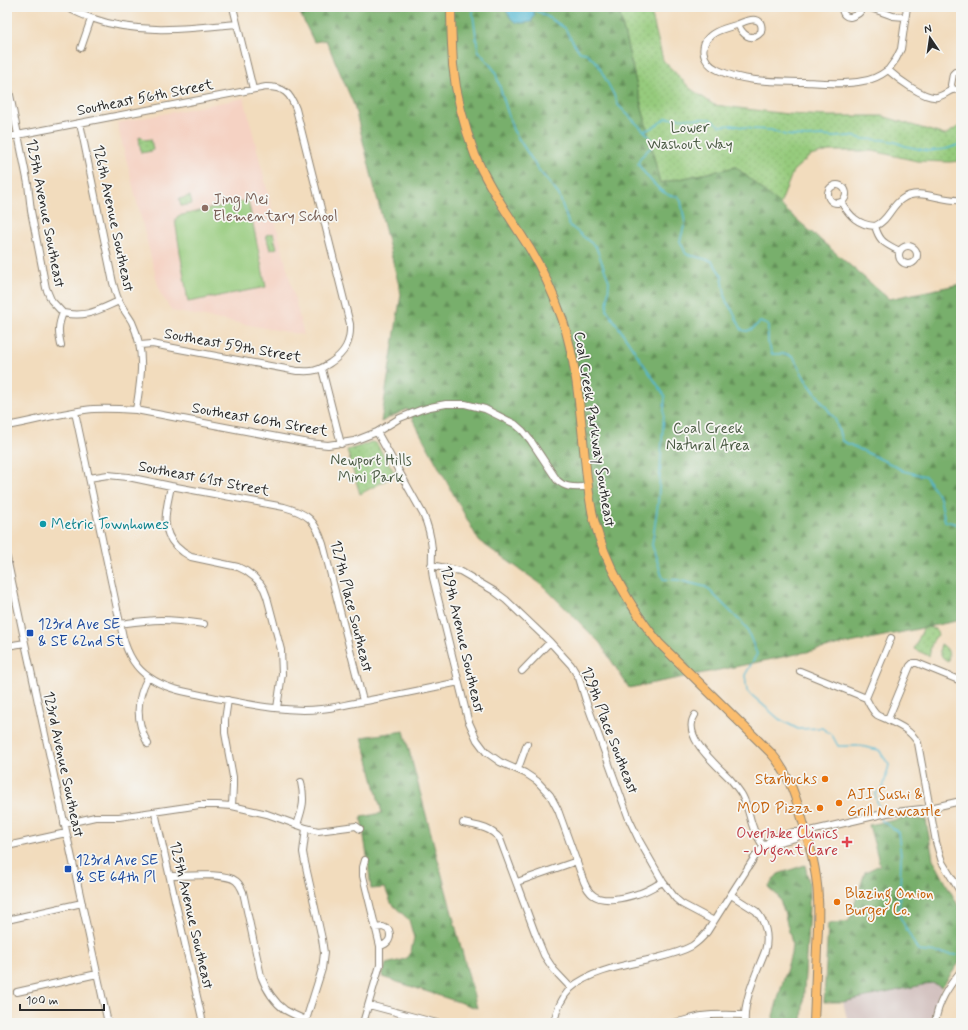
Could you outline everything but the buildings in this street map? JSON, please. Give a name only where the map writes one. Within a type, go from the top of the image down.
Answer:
[{"type":"main road","name":"Coal Creek Parkway Southeast","points":[[451,7],[456,84],[469,136],[476,155],[496,194],[536,259],[553,295],[567,334],[576,380],[588,487],[594,519],[598,535],[615,574],[633,608],[659,643],[777,759],[794,791],[806,832],[817,879],[818,929],[814,1023]]},
{"type":"street","points":[[66,7],[91,19],[130,27],[150,29],[178,29],[237,24]]},
{"type":"street","points":[[233,7],[253,89]]},
{"type":"street","points":[[842,7],[842,12],[848,17],[857,15],[864,7]]},
{"type":"street","points":[[868,7],[893,16],[905,17]]},
{"type":"street","points":[[738,24],[716,33],[706,41],[704,54],[706,59],[709,64],[718,70],[750,80],[854,82],[872,79],[888,70],[896,59],[901,49],[907,7]]},
{"type":"street","points":[[81,48],[91,19]]},
{"type":"street","points":[[888,70],[904,83],[932,97],[937,97],[953,90],[958,91],[961,89]]},
{"type":"street","points":[[953,90],[951,85],[953,74],[956,72],[961,72]]},
{"type":"street","name":"125th Avenue Southeast","points":[[7,80],[28,184],[31,211],[46,288],[51,300],[63,313]]},
{"type":"street","name":"Southeast 56th Street","points":[[7,137],[253,89],[272,87],[287,92],[296,108],[350,324],[349,338],[343,352],[322,369]]},
{"type":"street","name":"126th Avenue Southeast","points":[[80,123],[113,283],[119,301],[132,322],[140,345],[142,371],[136,410]]},
{"type":"street","points":[[841,202],[858,222],[876,226],[883,222],[900,200],[911,195],[920,194],[961,200]]},
{"type":"street","points":[[876,226],[878,235],[882,241],[899,251]]},
{"type":"street","points":[[61,345],[58,330],[63,313],[76,315],[88,314],[119,301]]},
{"type":"street","name":"Southeast 59th Street","points":[[140,345],[152,344],[297,371],[315,371],[322,369]]},
{"type":"street","points":[[322,369],[340,444]]},
{"type":"street","name":"Southeast 60th Street","points":[[7,426],[75,412],[116,408],[136,410],[309,444],[322,445],[354,442],[377,432],[410,414],[430,407],[465,404],[485,409],[515,424],[523,431],[560,484],[569,487],[588,487]]},
{"type":"street","points":[[75,412],[126,647],[132,659],[148,676],[160,684],[177,690],[278,708],[305,710],[322,709],[459,682]]},
{"type":"street","name":"129th Avenue Southeast","points":[[377,432],[426,522],[432,549],[431,565],[433,578],[468,720],[481,746],[493,758],[518,769],[537,781],[550,795],[558,810],[587,887],[594,896],[604,899],[632,896],[662,882]]},
{"type":"street","name":"Southeast 61st Street","points":[[89,478],[108,476],[128,477],[284,507],[304,514],[310,519]]},
{"type":"street","points":[[171,486],[166,515],[166,528],[167,533],[174,543],[186,555],[238,567],[246,571],[260,582],[267,597],[281,650],[282,674],[278,708]]},
{"type":"street","name":"127th Place Southeast","points":[[310,519],[323,544],[363,701]]},
{"type":"street","name":"123rd Avenue Southeast","points":[[7,558],[9,575],[108,1023]]},
{"type":"street","name":"129th Place Southeast","points":[[431,565],[460,571],[494,591],[506,600],[550,642],[571,665],[580,678],[586,701],[633,828],[662,882],[682,904],[714,921]]},
{"type":"street","points":[[120,624],[161,620],[204,624]]},
{"type":"street","points":[[866,698],[891,638]]},
{"type":"street","points":[[522,671],[550,642]]},
{"type":"street","points":[[7,646],[24,643]]},
{"type":"street","points":[[888,720],[910,666],[913,663],[918,663],[961,681]]},
{"type":"street","points":[[800,671],[866,698],[877,716],[906,729],[914,736],[918,743],[936,842],[942,862],[961,893]]},
{"type":"street","points":[[148,676],[141,692],[138,715],[142,734],[148,744]]},
{"type":"street","points":[[228,700],[225,720],[233,776],[232,806]]},
{"type":"street","points":[[695,715],[692,719],[692,729],[700,748],[733,782],[741,794],[749,811],[754,830],[764,846]]},
{"type":"street","points":[[518,769],[527,744]]},
{"type":"street","points":[[297,825],[304,800],[301,782]]},
{"type":"street","points":[[554,1023],[560,1003],[571,988],[584,979],[602,971],[677,953],[692,946],[701,938],[714,921],[756,856],[772,838],[794,835],[887,813],[930,808],[961,800]]},
{"type":"street","points":[[64,824],[95,817],[119,817],[199,805],[232,806],[267,814],[318,831],[356,826],[360,829]]},
{"type":"street","name":"125th Avenue Southeast","points":[[155,812],[203,1023]]},
{"type":"street","points":[[462,823],[482,827],[493,832],[500,839],[544,955],[554,970],[571,988]]},
{"type":"street","points":[[170,876],[218,876],[236,881],[243,892],[261,976],[264,983],[275,1001],[286,1010],[306,1022],[322,969],[324,953],[303,852],[306,828]]},
{"type":"street","points":[[7,846],[66,833]]},
{"type":"street","points":[[363,1023],[380,965],[380,946],[363,876],[365,860]]},
{"type":"street","points":[[517,882],[576,861]]},
{"type":"street","points":[[731,895],[756,911],[766,928],[767,936],[765,951],[747,1000],[744,1015],[745,1023]]},
{"type":"street","points":[[7,920],[82,904]]},
{"type":"street","points":[[375,928],[383,927],[389,930],[390,934],[388,941],[380,946]]},
{"type":"street","points":[[936,1023],[937,1014],[943,996],[961,971]]},
{"type":"street","points":[[17,992],[97,974]]},
{"type":"street","points":[[369,1005],[436,1023]]},
{"type":"street","points":[[673,1023],[723,1014],[744,1015]]},
{"type":"shaded area","name":"Jing Mei Elementary School","points":[[244,98],[304,335],[172,311],[160,293],[117,123]]},
{"type":"shaded area","points":[[932,983],[942,987],[935,1004],[930,1023],[848,1023],[843,1002]]},
{"type":"green space","name":"Coal Creek Natural Area","points":[[297,7],[618,7],[660,183],[736,167],[889,299],[961,284],[961,620],[629,688],[600,643],[541,584],[479,541],[407,409],[381,422],[401,294],[354,105],[326,40],[314,42]]},
{"type":"green space","name":"Lower Washout Way","points":[[618,7],[653,7],[650,8],[663,60],[691,89],[714,105],[787,114],[882,116],[945,135],[961,125],[961,161],[917,161],[873,151],[829,151],[810,156],[793,171],[780,205],[736,167],[660,183]]},
{"type":"green space","points":[[141,136],[145,140],[151,139],[152,151],[141,153],[139,137]]},
{"type":"green space","points":[[190,196],[192,204],[181,206],[179,199]]},
{"type":"green space","points":[[248,200],[266,287],[188,302],[175,220],[178,216]]},
{"type":"green space","points":[[273,233],[277,248],[270,250],[266,235]]},
{"type":"green space","name":"Newport Hills Mini Park","points":[[371,442],[376,443],[396,475],[360,494],[347,450]]},
{"type":"green space","points":[[927,627],[936,629],[938,635],[933,642],[929,656],[914,649],[923,629]]},
{"type":"green space","points":[[941,644],[948,651],[948,661],[940,654]]},
{"type":"green space","points":[[404,731],[477,1008],[382,977],[386,964],[406,959],[411,951],[414,938],[409,920],[391,903],[385,888],[371,889],[361,817],[382,813],[362,737]]},
{"type":"green space","points":[[905,818],[926,820],[933,859],[961,911],[961,958],[959,963],[942,987],[932,983],[843,1002],[824,1002],[828,924],[849,921],[865,872],[880,865],[869,825]]},
{"type":"green space","points":[[805,865],[809,882],[809,907],[802,1023],[774,1023],[773,1016],[791,954],[792,943],[783,908],[778,896],[768,887],[778,874]]},
{"type":"water","points":[[504,7],[532,7],[535,15],[531,22],[517,23],[512,19]]},
{"type":"waterway","points":[[473,7],[478,50],[495,71],[513,130],[538,169],[559,195],[569,225],[596,247],[609,281],[607,310],[665,396],[658,503],[652,545],[663,579],[678,580],[706,587],[746,627],[757,654],[745,675],[747,691],[779,719],[798,729],[822,728],[832,735],[838,746],[860,746],[879,750],[889,765],[883,788],[875,794],[880,812]]},
{"type":"waterway","points":[[532,9],[565,28],[580,52],[586,53],[597,63],[618,105],[652,139],[654,144],[640,158],[638,164],[650,180],[661,190],[668,195],[678,196],[681,201],[685,223],[680,241],[686,254],[712,261],[722,276],[726,301],[742,330],[747,331],[752,329],[760,322],[768,325],[768,342],[772,354],[787,354],[794,358],[805,379],[835,419],[842,441],[903,471],[925,476],[940,498],[945,521],[961,525]]},
{"type":"waterway","points":[[644,131],[654,127],[666,118],[710,119],[720,126],[733,125],[751,129],[771,130],[785,135],[806,137],[851,136],[864,139],[885,140],[928,151],[946,149],[961,144]]},
{"type":"waterway","points":[[880,816],[881,820],[898,832],[901,857],[899,915],[918,951],[957,955]]},
{"type":"place","name":"Jing Mei Elementary School","points":[[205,208]]},
{"type":"place","name":"Metric Townhomes","points":[[43,524]]},
{"type":"place","name":"123rd Ave SE & SE 62nd St","points":[[30,633]]},
{"type":"place","name":"Starbucks","points":[[825,779]]},
{"type":"place","name":"AJI Sushi & Grill Newcastle","points":[[839,803]]},
{"type":"place","name":"MOD Pizza","points":[[820,808]]},
{"type":"place","name":"Overlake Clinics - Urgent Care","points":[[847,842]]},
{"type":"place","name":"123rd Ave SE & SE 64th Pl","points":[[68,869]]},
{"type":"place","name":"Blazing Onion Burger Co.","points":[[837,902]]}]
